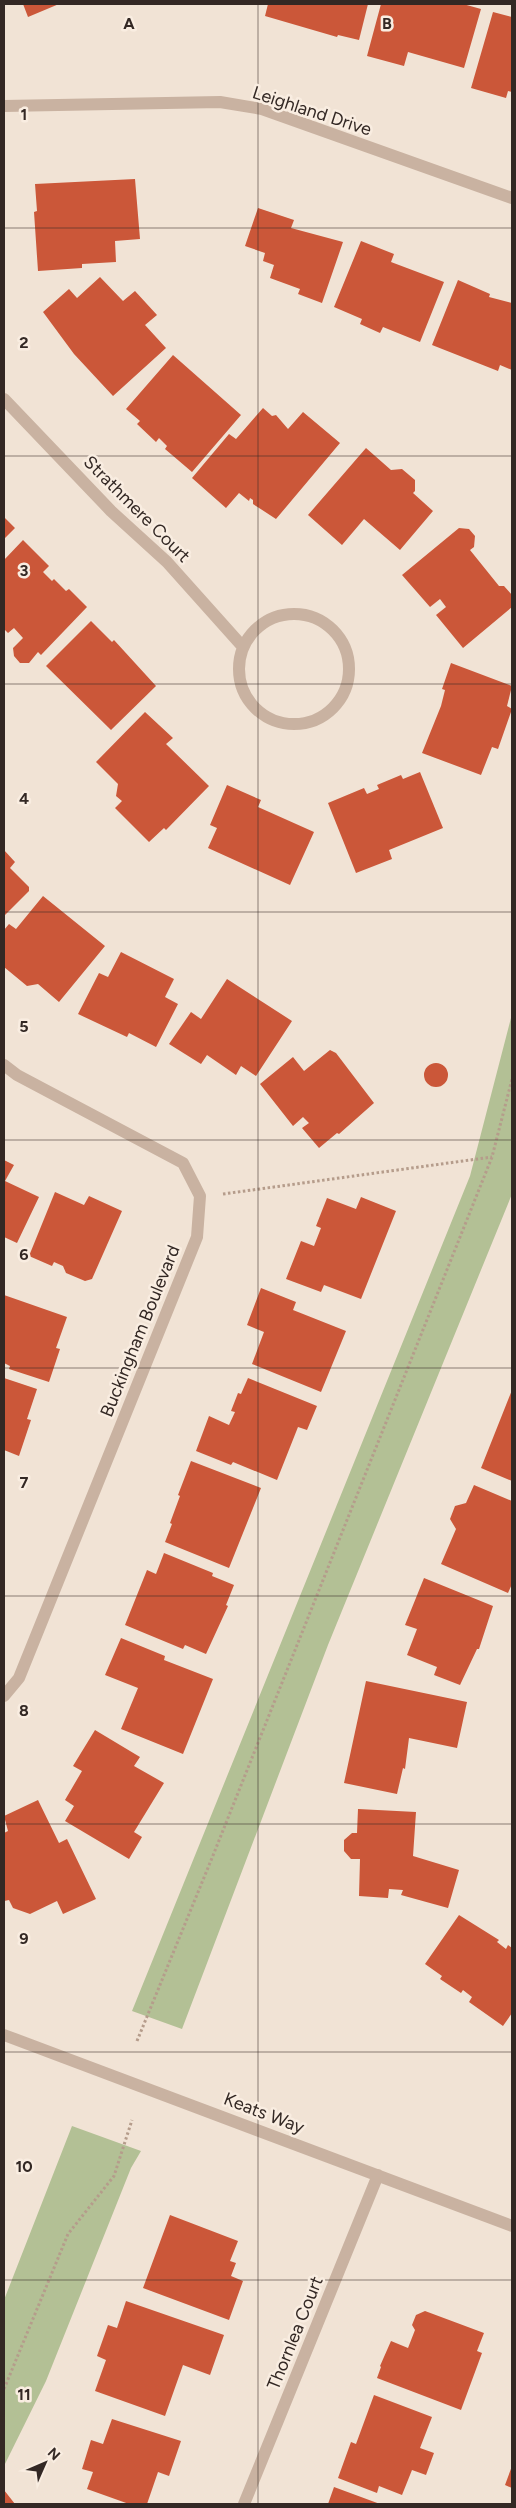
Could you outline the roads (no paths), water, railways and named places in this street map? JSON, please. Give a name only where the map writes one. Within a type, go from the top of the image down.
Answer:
[{"type":"street","name":"Leighland Drive","points":[[4,106],[220,102],[262,109],[512,198]]},
{"type":"street","name":"Strathmere Court","points":[[4,399],[111,511],[167,562],[243,647]]},
{"type":"street","points":[[287,614],[306,615],[321,620],[336,633],[344,647],[349,666],[345,689],[339,701],[325,714],[313,721],[294,724],[275,721],[258,711],[246,697],[239,679],[238,665],[243,647],[254,630],[270,618],[287,614]]},
{"type":"street","name":"Buckingham Boulevard","points":[[4,1065],[17,1074],[183,1163],[200,1196],[197,1237],[19,1678],[4,1696]]},
{"type":"street","name":"Keats Way","points":[[4,2035],[512,2226]]},
{"type":"street","name":"Thornlea Court","points":[[244,2504],[378,2175]]}]
